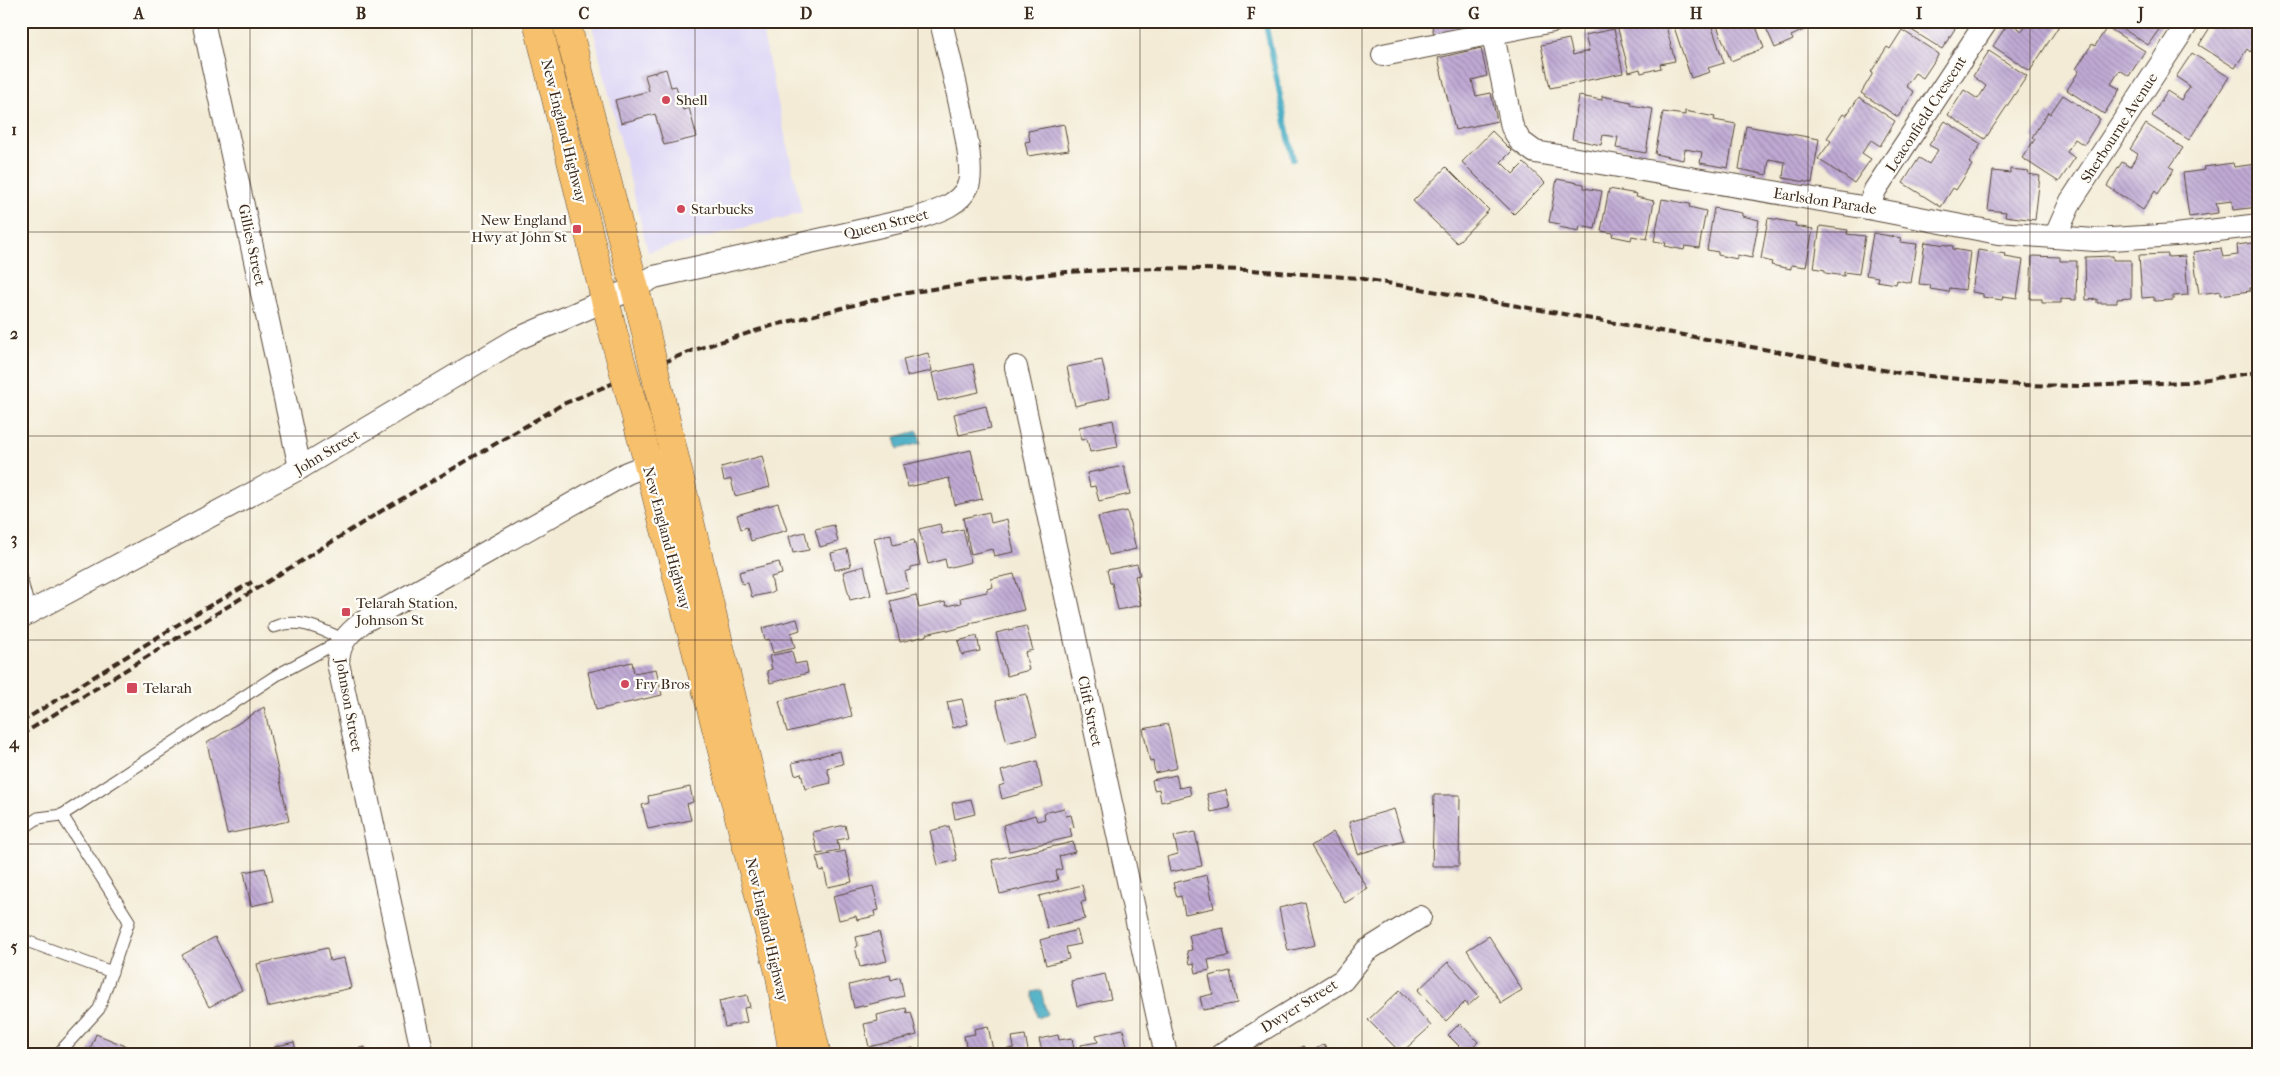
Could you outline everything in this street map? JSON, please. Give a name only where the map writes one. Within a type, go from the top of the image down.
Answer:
[{"type":"highway","name":"New England Highway","points":[[537,21],[612,328],[712,706],[780,976],[793,1055]]},
{"type":"highway","name":"New England Highway","points":[[566,21],[642,316],[817,1055]]},
{"type":"street","name":"Gillies Street","points":[[203,21],[300,468]]},
{"type":"street","name":"Queen Street","points":[[634,288],[654,277],[917,218],[954,202],[969,185],[970,155],[941,21]]},
{"type":"street","points":[[1383,55],[1491,28],[1553,21]]},
{"type":"street","name":"Leaconfield Crescent","points":[[1868,208],[1875,190],[1987,21]]},
{"type":"street","name":"Sherbourne Avenue","points":[[2055,237],[2071,202],[2189,21]]},
{"type":"street","name":"Earlsdon Parade","points":[[1491,28],[1512,127],[1520,141],[1535,152],[1868,208],[1998,233],[2095,240],[2176,235],[2259,225]]},
{"type":"street","name":"John Street","points":[[26,615],[300,468],[517,338],[634,288]]},
{"type":"street","name":"Clift Street","points":[[1016,367],[1166,1055]]},
{"type":"street","name":"Johnson Street","points":[[422,1055],[338,663],[339,650],[343,639],[363,622],[627,473],[674,454]]},
{"type":"street","name":"Dwyer Street","points":[[1221,1055],[1343,980],[1366,950],[1420,917]]},
{"type":"lane","points":[[21,578],[26,615]]},
{"type":"lane","points":[[274,627],[294,622],[307,624],[343,639]]},
{"type":"lane","points":[[21,830],[38,818],[62,815],[277,675],[343,639]]},
{"type":"lane","points":[[57,1055],[99,1009],[129,921],[62,815]]},
{"type":"lane","points":[[21,939],[112,972]]},
{"type":"shaded area","points":[[591,21],[760,21],[802,213],[648,252]]},
{"type":"water","points":[[918,431],[921,443],[898,449],[895,437]]},
{"type":"water","points":[[1041,990],[1047,1015],[1037,1017],[1032,992]]},
{"type":"building","points":[[1431,21],[1476,21],[1477,26],[1434,35]]},
{"type":"building","points":[[1672,21],[1710,21],[1724,63],[1708,68],[1710,72],[1691,78]]},
{"type":"building","points":[[1715,21],[1754,21],[1764,48],[1731,61]]},
{"type":"building","points":[[1763,21],[1803,21],[1806,29],[1791,36],[1793,40],[1775,48]]},
{"type":"building","points":[[1908,21],[1953,21],[1958,24],[1942,49],[1905,26]]},
{"type":"building","points":[[2028,21],[2062,21],[2030,71],[1993,46],[2009,22],[2022,31]]},
{"type":"building","points":[[2111,21],[2165,21],[2148,45]]},
{"type":"building","points":[[2214,21],[2222,26],[2225,21],[2259,21],[2259,39],[2250,52],[2247,49],[2235,68],[2199,45]]},
{"type":"building","points":[[1647,22],[1648,26],[1665,22],[1675,61],[1660,64],[1661,68],[1641,73],[1640,69],[1629,72],[1618,29]]},
{"type":"building","points":[[2107,27],[2145,51],[2129,76],[2120,70],[2111,84],[2120,89],[2104,114],[2067,90],[2079,71],[2076,69],[2092,44],[2095,46]]},
{"type":"building","points":[[1614,29],[1623,73],[1550,88],[1541,45],[1569,39],[1573,55],[1589,51],[1585,35]]},
{"type":"building","points":[[1902,30],[1939,54],[1923,78],[1915,73],[1906,86],[1914,92],[1898,117],[1861,93],[1873,73],[1871,72],[1887,47],[1890,49]]},
{"type":"building","points":[[1481,48],[1487,76],[1472,80],[1476,96],[1491,93],[1497,121],[1455,130],[1438,58]]},
{"type":"building","points":[[1989,51],[2027,76],[1985,139],[1948,115],[1964,90],[1978,99],[1986,86],[1973,76]]},
{"type":"building","points":[[2192,53],[2229,77],[2189,140],[2152,116],[2167,91],[2181,100],[2190,86],[2176,77]]},
{"type":"building","name":"Shell","points":[[666,69],[671,87],[676,86],[683,110],[689,108],[697,137],[664,145],[655,114],[621,123],[615,100],[649,91],[645,75]]},
{"type":"building","points":[[2063,95],[2100,119],[2084,145],[2075,139],[2067,152],[2075,158],[2059,182],[2022,158],[2035,139],[2032,137],[2048,112],[2050,114]]},
{"type":"building","points":[[1579,96],[1602,100],[1602,96],[1631,102],[1631,105],[1653,109],[1646,153],[1616,148],[1618,137],[1603,135],[1601,145],[1572,139]]},
{"type":"building","points":[[1859,97],[1895,121],[1880,146],[1871,140],[1862,153],[1871,159],[1854,183],[1818,159],[1831,141],[1827,138],[1843,114],[1846,116]]},
{"type":"building","points":[[1685,111],[1715,117],[1714,120],[1736,124],[1728,168],[1700,163],[1702,152],[1685,149],[1683,160],[1655,154],[1663,112],[1685,115]]},
{"type":"building","points":[[1945,121],[1981,144],[1969,163],[1972,165],[1956,190],[1953,188],[1941,207],[1903,183],[1919,158],[1929,164],[1938,150],[1929,145]]},
{"type":"building","points":[[1064,124],[1069,150],[1028,156],[1025,142],[1030,141],[1028,131]]},
{"type":"building","points":[[2146,124],[2183,148],[2170,167],[2174,169],[2158,194],[2155,191],[2143,210],[2107,186],[2122,162],[2130,167],[2138,154],[2130,149]]},
{"type":"building","points":[[1746,126],[1819,139],[1812,183],[1783,178],[1785,162],[1769,159],[1767,175],[1739,169]]},
{"type":"building","points":[[1492,131],[1512,151],[1501,162],[1513,174],[1524,163],[1545,183],[1514,214],[1462,162]]},
{"type":"building","points":[[2233,163],[2234,167],[2256,164],[2259,207],[2233,210],[2232,201],[2216,203],[2218,213],[2189,217],[2183,173],[2205,170],[2204,167]]},
{"type":"building","points":[[1446,167],[1489,210],[1457,243],[1413,201]]},
{"type":"building","points":[[2010,169],[2029,171],[2028,174],[2040,176],[2035,220],[2005,216],[2006,212],[1988,210],[1993,171],[2010,173]]},
{"type":"building","points":[[1557,179],[1584,184],[1584,188],[1602,191],[1595,229],[1580,226],[1579,231],[1559,227],[1560,224],[1549,222]]},
{"type":"building","points":[[1609,189],[1637,194],[1636,197],[1654,201],[1647,239],[1632,236],[1631,240],[1612,236],[1613,233],[1601,231]]},
{"type":"building","points":[[1662,199],[1690,204],[1689,207],[1706,211],[1699,248],[1685,246],[1684,250],[1665,246],[1666,243],[1654,241]]},
{"type":"building","points":[[1714,208],[1742,213],[1742,216],[1759,220],[1752,258],[1737,255],[1737,259],[1718,255],[1718,252],[1707,250]]},
{"type":"building","points":[[1768,218],[1796,223],[1795,226],[1813,229],[1806,267],[1791,265],[1791,269],[1771,265],[1772,262],[1761,259]]},
{"type":"building","points":[[1820,226],[1848,230],[1847,234],[1865,236],[1859,274],[1844,272],[1844,276],[1825,273],[1825,270],[1814,268]]},
{"type":"building","points":[[1873,233],[1901,238],[1900,242],[1917,244],[1911,283],[1897,280],[1896,284],[1877,281],[1878,277],[1866,275]]},
{"type":"building","points":[[1925,242],[1953,246],[1953,249],[1970,252],[1965,290],[1950,288],[1949,292],[1930,289],[1931,285],[1919,284]]},
{"type":"building","points":[[2259,242],[2259,286],[2250,288],[2250,291],[2221,295],[2221,291],[2199,294],[2193,252],[2221,248],[2223,257],[2238,255],[2237,245]]},
{"type":"building","points":[[1978,250],[2006,254],[2005,257],[2023,260],[2017,298],[2003,296],[2002,300],[1983,297],[1983,294],[1972,292]]},
{"type":"building","points":[[2168,254],[2168,257],[2185,256],[2188,295],[2173,296],[2173,300],[2154,301],[2154,297],[2142,298],[2139,255]]},
{"type":"building","points":[[2032,256],[2060,257],[2060,261],[2077,261],[2076,300],[2061,299],[2061,303],[2042,303],[2042,299],[2030,299]]},
{"type":"building","points":[[2113,256],[2113,260],[2131,260],[2131,298],[2117,299],[2117,303],[2097,303],[2097,299],[2086,300],[2085,257]]},
{"type":"building","points":[[928,353],[932,371],[907,376],[903,359]]},
{"type":"building","points":[[1102,360],[1110,398],[1075,406],[1067,367]]},
{"type":"building","points":[[973,364],[979,392],[938,401],[932,373]]},
{"type":"building","points":[[986,406],[991,428],[959,435],[954,414]]},
{"type":"building","points":[[1113,420],[1118,447],[1090,452],[1087,439],[1081,440],[1079,427]]},
{"type":"building","points":[[971,450],[982,499],[955,505],[949,478],[908,487],[903,465]]},
{"type":"building","points":[[762,456],[770,487],[735,496],[731,479],[724,481],[721,467]]},
{"type":"building","points":[[1124,466],[1130,494],[1099,501],[1095,486],[1090,487],[1087,473]]},
{"type":"building","points":[[778,503],[787,530],[751,541],[747,527],[741,529],[737,515]]},
{"type":"building","points":[[1127,511],[1136,549],[1109,555],[1098,517]]},
{"type":"building","points":[[989,512],[991,523],[1007,519],[1014,552],[994,556],[992,549],[971,554],[963,518]]},
{"type":"building","points":[[940,524],[942,534],[963,529],[971,562],[947,568],[945,559],[928,564],[919,529]]},
{"type":"building","points":[[834,525],[838,542],[820,547],[815,529]]},
{"type":"building","points":[[805,532],[809,550],[793,553],[789,536]]},
{"type":"building","points":[[891,534],[893,545],[914,540],[920,565],[911,567],[911,570],[905,572],[909,588],[887,593],[874,538]]},
{"type":"building","points":[[847,549],[851,566],[835,570],[831,553]]},
{"type":"building","points":[[779,562],[782,574],[771,577],[774,592],[752,597],[748,583],[742,584],[739,572]]},
{"type":"building","points":[[1137,564],[1140,575],[1135,576],[1141,605],[1118,610],[1107,570]]},
{"type":"building","points":[[864,566],[871,595],[850,600],[843,572]]},
{"type":"building","points":[[1014,574],[1024,610],[900,642],[890,601],[916,595],[919,608],[945,602],[946,606],[961,603],[960,598],[987,592],[987,589],[993,587],[991,579]]},
{"type":"building","points":[[797,619],[800,630],[791,633],[795,648],[773,653],[769,639],[765,640],[762,628]]},
{"type":"building","points":[[1026,626],[1033,650],[1025,652],[1029,670],[1007,676],[996,633]]},
{"type":"building","points":[[977,636],[980,651],[962,655],[958,641]]},
{"type":"building","points":[[792,651],[795,664],[806,662],[808,673],[770,683],[767,671],[772,669],[769,656]]},
{"type":"building","name":"Fry Bros","points":[[632,662],[634,673],[656,669],[662,695],[596,710],[588,672]]},
{"type":"building","points":[[844,684],[852,716],[787,732],[779,701]]},
{"type":"building","points":[[1026,694],[1037,735],[1007,743],[996,701]]},
{"type":"building","points":[[962,699],[968,724],[953,728],[947,702]]},
{"type":"building","points":[[264,707],[289,821],[227,834],[207,743]]},
{"type":"building","points":[[1168,724],[1177,768],[1155,773],[1153,761],[1150,762],[1143,729]]},
{"type":"building","points":[[840,751],[843,764],[827,768],[831,783],[805,789],[801,773],[795,775],[792,763]]},
{"type":"building","points":[[1037,761],[1042,788],[1002,799],[999,786],[1005,784],[1001,771]]},
{"type":"building","points":[[1176,775],[1179,788],[1189,786],[1191,795],[1161,802],[1159,789],[1154,790],[1152,780]]},
{"type":"building","points":[[690,787],[693,802],[687,804],[691,820],[648,829],[642,805],[649,803],[648,796]]},
{"type":"building","points":[[1226,790],[1230,808],[1211,812],[1207,794]]},
{"type":"building","points":[[1434,795],[1460,795],[1459,866],[1432,866]]},
{"type":"building","points":[[971,799],[975,814],[955,819],[952,803]]},
{"type":"building","points":[[1064,808],[1066,816],[1071,815],[1074,827],[1070,828],[1072,837],[1009,851],[1003,825],[1035,815],[1037,821],[1045,819],[1044,813]]},
{"type":"building","points":[[1394,809],[1404,841],[1358,854],[1349,822]]},
{"type":"building","points":[[845,825],[848,838],[837,840],[839,850],[818,854],[813,832]]},
{"type":"building","points":[[949,826],[957,860],[938,865],[930,831]]},
{"type":"building","points":[[1195,832],[1202,866],[1170,872],[1167,857],[1178,854],[1174,836]]},
{"type":"building","points":[[1333,832],[1368,889],[1345,903],[1311,846]]},
{"type":"building","points":[[1073,842],[1075,852],[1059,856],[1062,869],[1056,871],[1058,880],[1000,894],[992,860]]},
{"type":"building","points":[[845,851],[852,882],[828,887],[824,870],[820,871],[816,857]]},
{"type":"building","points":[[265,868],[273,901],[251,906],[244,872]]},
{"type":"building","points":[[1207,875],[1214,908],[1185,914],[1181,896],[1177,897],[1173,883]]},
{"type":"building","points":[[1082,885],[1086,901],[1081,902],[1085,919],[1047,928],[1039,896]]},
{"type":"building","points":[[873,886],[879,910],[874,911],[875,916],[857,920],[856,916],[839,920],[833,896]]},
{"type":"building","points":[[1305,902],[1315,945],[1288,951],[1279,908]]},
{"type":"building","points":[[1223,928],[1229,956],[1208,960],[1210,970],[1196,973],[1194,963],[1190,964],[1187,951],[1192,950],[1189,935]]},
{"type":"building","points":[[1077,930],[1081,944],[1066,947],[1069,959],[1046,965],[1040,940]]},
{"type":"building","points":[[879,932],[887,961],[860,967],[855,947],[858,946],[856,937]]},
{"type":"building","points":[[1489,936],[1522,990],[1501,1003],[1467,950]]},
{"type":"building","points":[[215,937],[242,990],[209,1007],[182,955]]},
{"type":"building","points":[[327,948],[330,961],[344,958],[351,988],[267,1007],[257,964]]},
{"type":"building","points":[[1448,962],[1479,996],[1468,1006],[1465,1002],[1446,1021],[1418,990]]},
{"type":"building","points":[[1230,971],[1237,1003],[1203,1010],[1200,997],[1213,994],[1209,976]]},
{"type":"building","points":[[1105,974],[1111,999],[1077,1006],[1071,981]]},
{"type":"building","points":[[890,975],[891,980],[900,977],[904,996],[854,1008],[849,985]]},
{"type":"building","points":[[1400,990],[1431,1026],[1401,1053],[1368,1020]]},
{"type":"building","points":[[747,995],[750,1007],[744,1008],[747,1022],[725,1027],[719,1001]]},
{"type":"building","points":[[906,1008],[907,1013],[911,1012],[917,1035],[869,1047],[864,1024],[878,1021],[877,1015]]},
{"type":"building","points":[[1460,1023],[1478,1042],[1466,1053],[1448,1035]]},
{"type":"building","points":[[988,1026],[994,1055],[968,1055],[964,1036],[975,1034],[974,1029]]},
{"type":"building","points":[[1123,1029],[1129,1055],[1083,1055],[1081,1045],[1098,1042],[1096,1035]]},
{"type":"building","points":[[96,1034],[148,1055],[88,1055]]},
{"type":"building","points":[[1025,1035],[1029,1055],[1003,1055],[1002,1050],[1014,1048],[1012,1037]]},
{"type":"building","points":[[1058,1035],[1059,1040],[1072,1038],[1075,1055],[1043,1055],[1039,1039]]},
{"type":"building","points":[[294,1042],[297,1055],[276,1055],[274,1047]]},
{"type":"building","points":[[1324,1044],[1330,1055],[1291,1055],[1290,1053],[1303,1046],[1308,1054]]},
{"type":"building","points":[[365,1047],[366,1055],[333,1055],[333,1054]]},
{"type":"building","points":[[913,1048],[915,1055],[887,1055],[887,1054]]},
{"type":"waterway","points":[[1265,21],[1293,159]]},
{"type":"railway","points":[[21,735],[383,510],[563,404],[691,351],[771,326],[894,295],[1066,272],[1155,268],[1251,270],[1358,278],[1900,373],[2018,385],[2084,386],[2186,382],[2259,372]]},
{"type":"railway","points":[[21,722],[195,614],[252,582]]},
{"type":"place","name":"Shell","points":[[666,100]]},
{"type":"place","name":"Starbucks","points":[[681,209]]},
{"type":"place","name":"New England Hwy at John St","points":[[577,229]]},
{"type":"place","name":"Telarah Station, Johnson St","points":[[346,612]]},
{"type":"place","name":"Fry Bros","points":[[625,684]]},
{"type":"place","name":"Telarah","points":[[132,688]]}]
